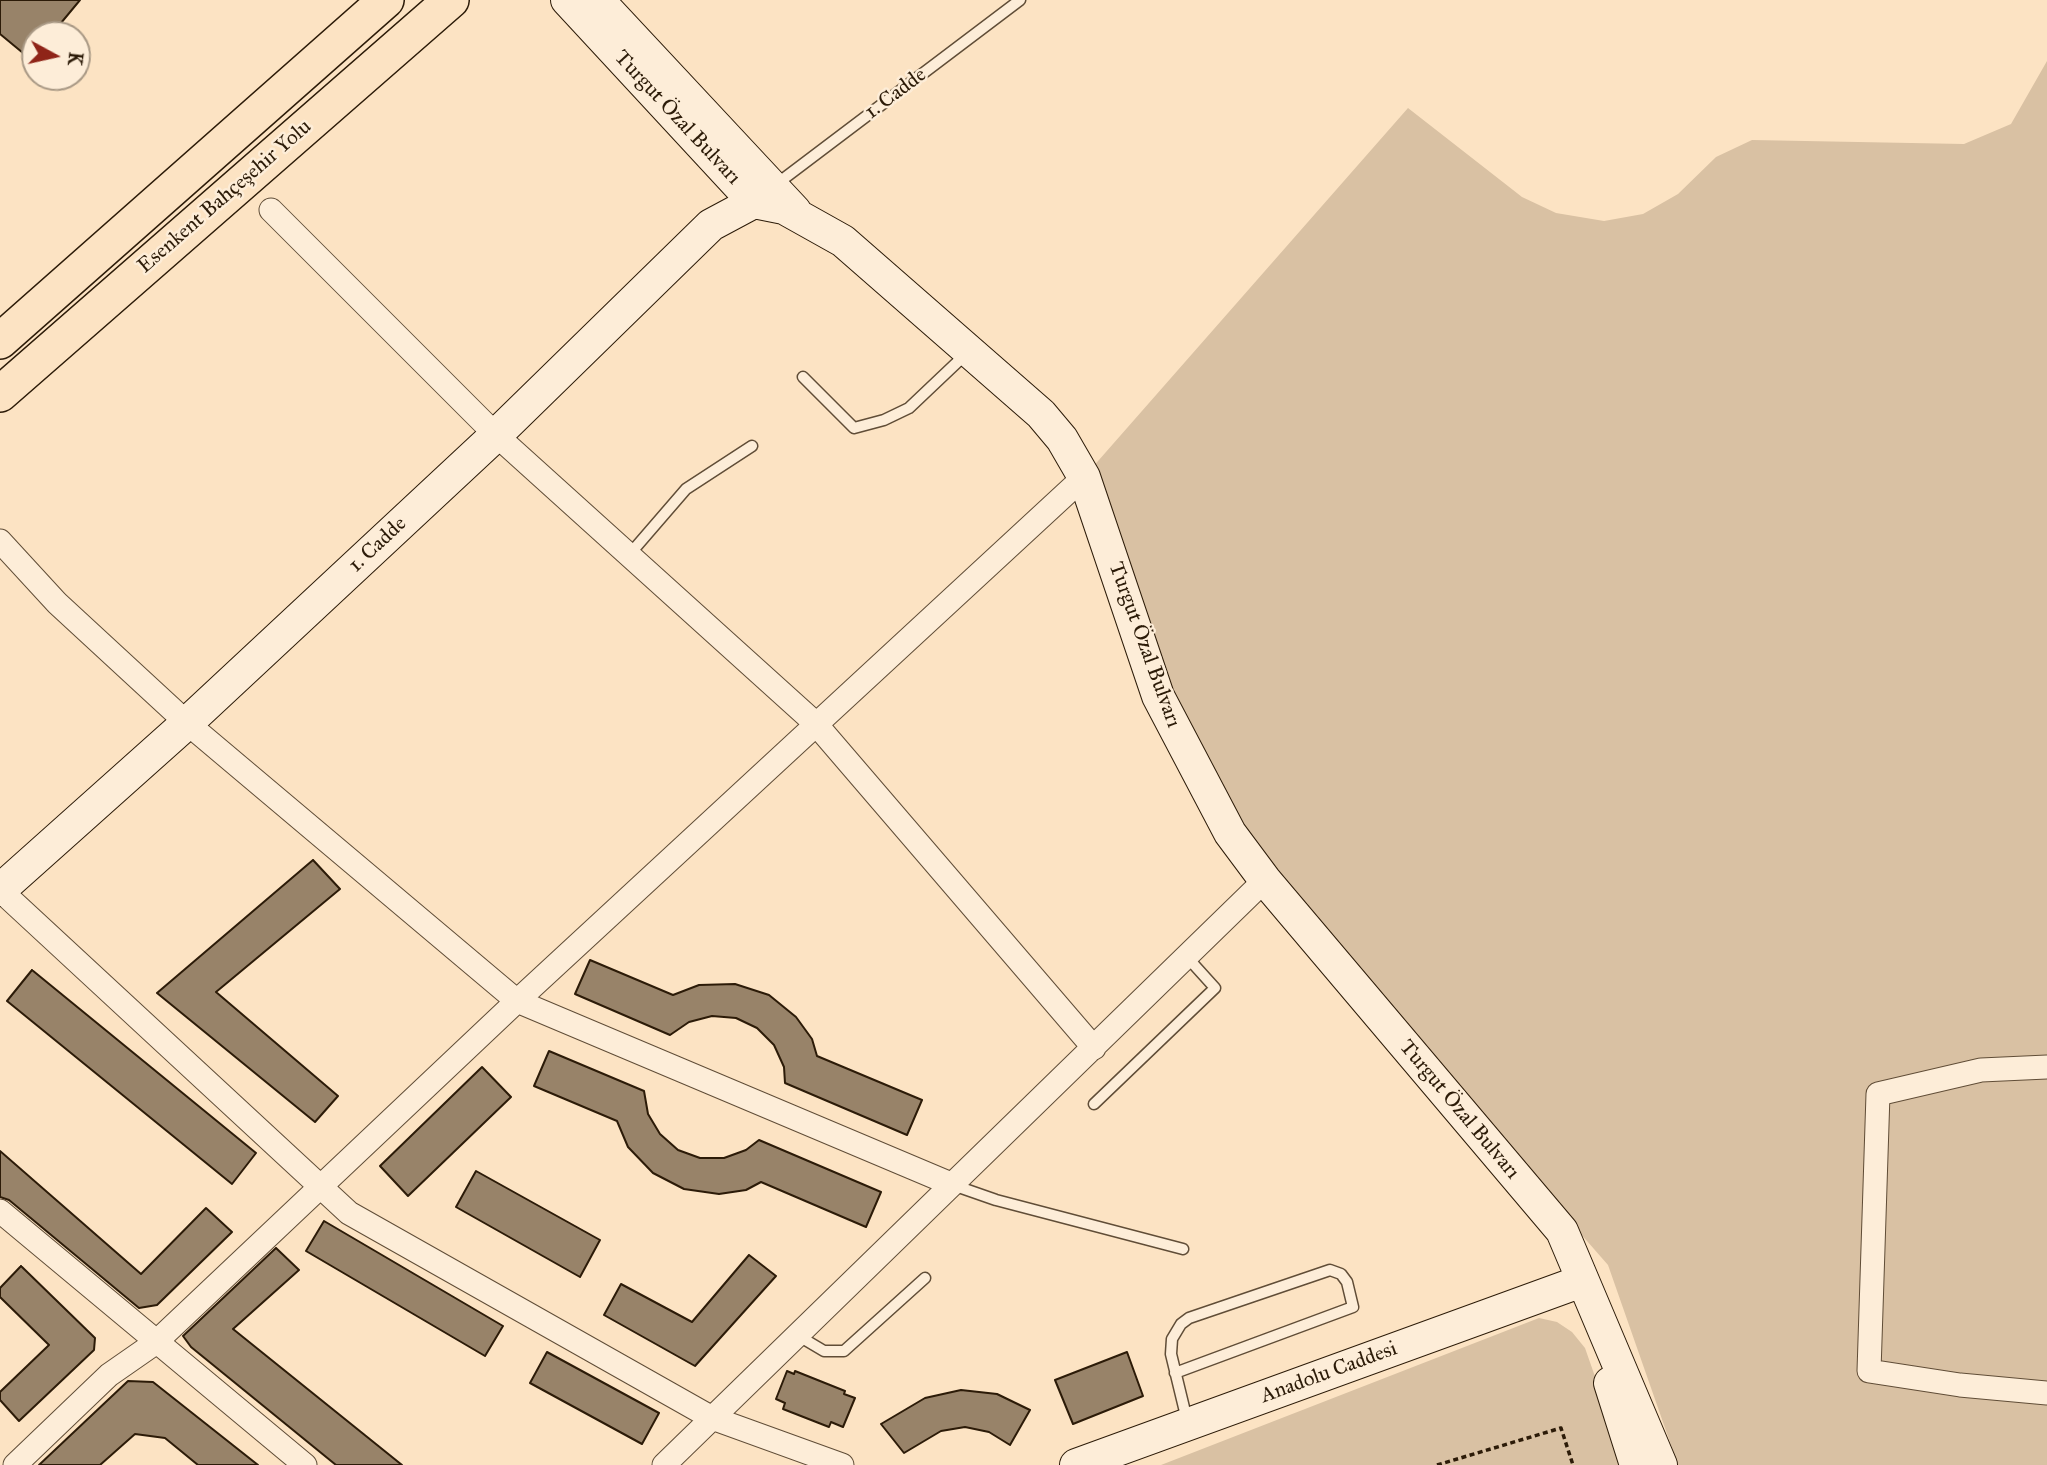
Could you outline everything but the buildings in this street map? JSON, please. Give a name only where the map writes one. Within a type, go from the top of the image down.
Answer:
[{"type":"main road","name":"Esenkent Bahçeşehir Yolu","points":[[0,341],[386,0]]},
{"type":"main road","name":"Esenkent Bahçeşehir Yolu","points":[[0,394],[450,0]]},
{"type":"street","name":"Turgut Özal Bulvarı","points":[[567,0],[763,195],[777,206],[799,215],[843,241],[1041,414],[1062,439],[1084,477],[1158,696],[1230,833],[1265,880],[1562,1231],[1661,1465]]},
{"type":"street","name":"Turgut Özal Bulvarı","points":[[598,0],[763,195]]},
{"type":"street","name":"1. Cadde","points":[[0,890],[187,723],[496,435],[711,225],[763,195]]},
{"type":"street","points":[[271,210],[496,435],[815,723],[1094,1048]]},
{"type":"street","points":[[15,1465],[109,1375],[155,1343],[815,723],[1084,477]]},
{"type":"street","points":[[0,541],[58,603],[187,723],[517,1001],[951,1184]]},
{"type":"street","points":[[664,1465],[1265,880]]},
{"type":"street","points":[[0,890],[319,1189],[349,1213],[712,1418],[842,1465]]},
{"type":"street","points":[[2047,1067],[1981,1070],[1878,1094],[1869,1371],[1960,1385],[2047,1393]]},
{"type":"street","points":[[0,1211],[155,1343],[305,1465]]},
{"type":"street","name":"Turgut Özal Bulvarı","points":[[1582,1281],[1636,1465]]},
{"type":"street","name":"Anadolu Caddesi","points":[[1076,1465],[1582,1281]]},
{"type":"lane","name":"1. Cadde","points":[[763,195],[1020,0]]},
{"type":"lane","points":[[803,377],[854,428],[909,408],[969,351]]},
{"type":"lane","points":[[629,555],[686,489],[752,446]]},
{"type":"lane","points":[[1094,1104],[1215,988],[1187,957]]},
{"type":"lane","points":[[951,1184],[996,1200],[1184,1249]]},
{"type":"lane","points":[[1175,1373],[1353,1307],[1347,1282],[1341,1274],[1330,1270],[1189,1318],[1181,1324],[1172,1339],[1171,1354],[1175,1373],[1188,1424]]},
{"type":"lane","points":[[797,1335],[824,1351],[844,1351],[925,1278]]},
{"type":"path","points":[[1437,1465],[1561,1428],[1573,1465]]},
{"type":"shaded area","points":[[2047,61],[2047,1465],[1678,1465],[1608,1265],[1230,833],[1084,477],[1408,108],[1522,197],[1556,213],[1604,221],[1643,214],[1678,194],[1716,157],[1752,140],[1964,144],[2011,124]]},
{"type":"shaded area","points":[[1539,1318],[1557,1322],[1572,1332],[1585,1348],[1626,1465],[1161,1465]]}]
